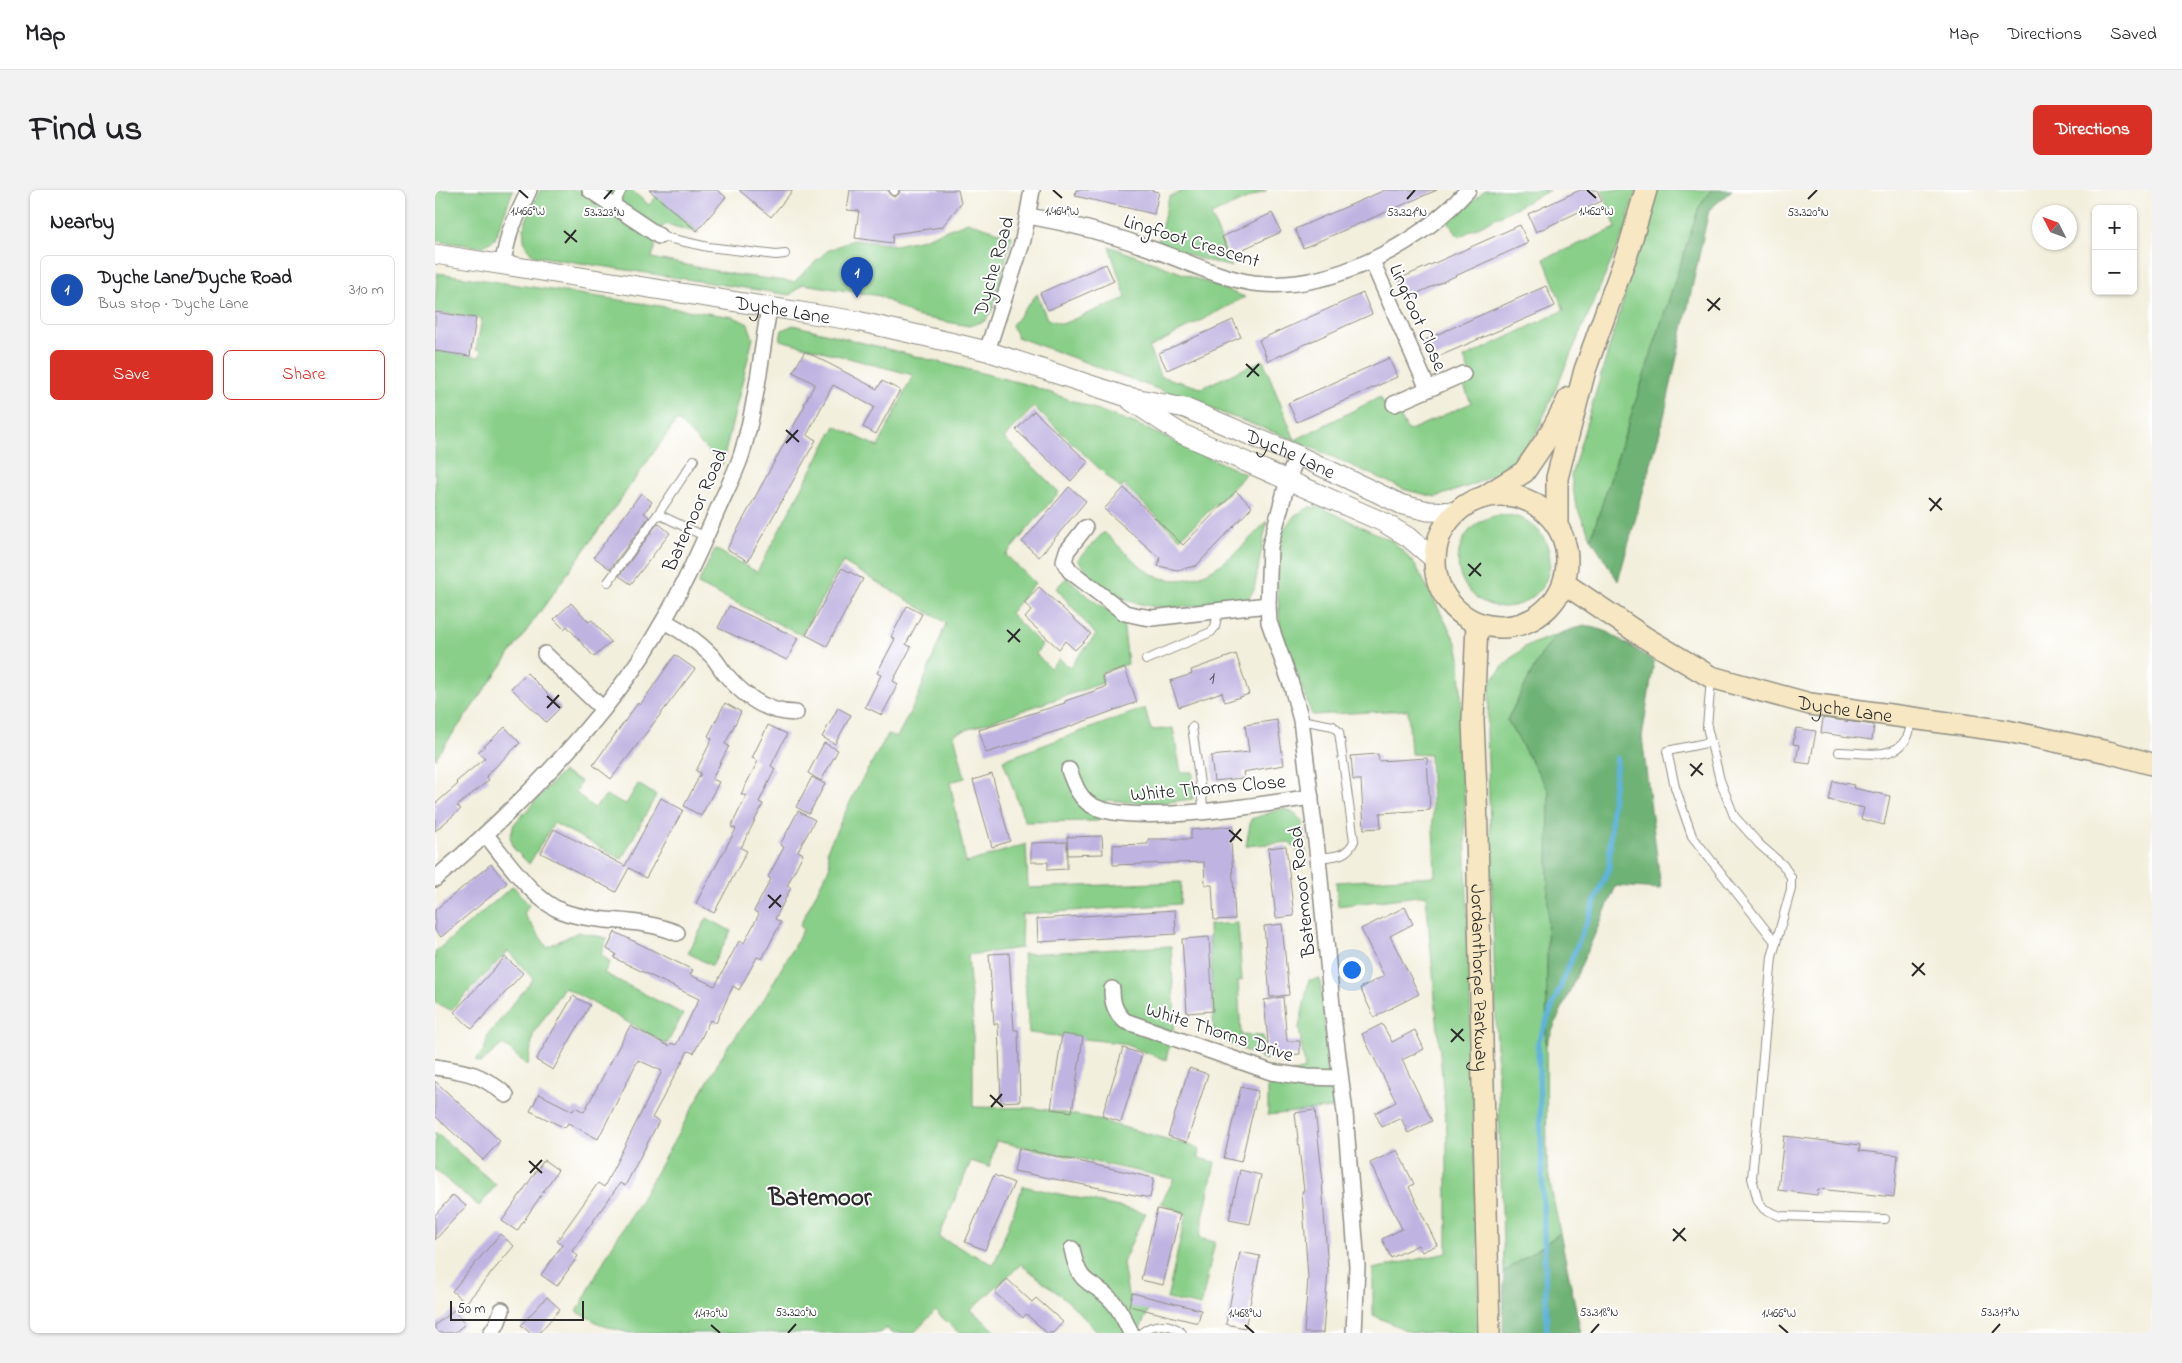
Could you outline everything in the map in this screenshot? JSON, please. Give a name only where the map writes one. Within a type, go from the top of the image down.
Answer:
[{"type":"main road","points":[[1557,522],[1557,478],[1585,370],[1629,248],[1646,190]]},
{"type":"main road","points":[[1487,495],[1510,494],[1541,506],[1557,522],[1567,544],[1569,555],[1565,584],[1553,604],[1529,622],[1506,628],[1477,623],[1457,611],[1443,593],[1438,582],[1434,559],[1438,538],[1449,520],[1466,504],[1487,495],[1524,472],[1550,434],[1585,370]]},
{"type":"main road","name":"Dyche Lane","points":[[1565,584],[1644,637],[1711,677],[1810,704],[2007,731],[2108,752],[2152,764]]},
{"type":"main road","name":"Jordanthorpe Parkway","points":[[1477,623],[1473,720],[1477,793],[1489,1333]]},
{"type":"street","points":[[502,264],[510,231],[529,190]]},
{"type":"street","points":[[590,190],[659,236]]},
{"type":"street","name":"Dyche Road","points":[[987,352],[1016,267],[1029,216],[1032,190]]},
{"type":"street","name":"Lingfoot Crescent","points":[[1029,216],[1059,221],[1105,233],[1223,275],[1253,282],[1282,283],[1342,274],[1372,261],[1451,209],[1468,190]]},
{"type":"street","name":"Dyche Lane","points":[[435,254],[896,328],[987,352],[1124,396],[1185,408],[1297,455],[1403,504],[1428,512],[1457,512]]},
{"type":"street","name":"Lingfoot Close","points":[[1372,261],[1428,389]]},
{"type":"street","name":"Batemoor Road","points":[[435,880],[486,835],[561,757],[603,709],[633,669],[664,621],[706,537],[742,454],[756,390],[769,308]]},
{"type":"street","name":"Lingfoot Close","points":[[1394,404],[1463,374]]},
{"type":"street","name":"Dyche Lane","points":[[1124,396],[1180,434],[1383,522],[1409,537],[1434,559]]},
{"type":"street","name":"Batemoor Road","points":[[1297,455],[1288,480],[1271,546],[1267,580],[1269,622],[1292,687],[1301,720],[1319,858],[1357,1266],[1354,1333]]},
{"type":"street","points":[[1085,528],[1067,550],[1064,561],[1070,571],[1125,613],[1152,618],[1268,605]]},
{"type":"street","points":[[664,621],[685,632],[702,647],[738,688],[765,708],[782,713],[796,713]]},
{"type":"street","points":[[545,654],[603,709]]},
{"type":"street","name":"White Thorns Close","points":[[1069,770],[1075,787],[1087,803],[1104,810],[1126,815],[1204,812],[1311,797]]},
{"type":"street","points":[[486,835],[539,896],[563,912],[588,918],[631,921],[665,927],[677,933]]},
{"type":"street","name":"White Thorns Drive","points":[[1112,989],[1112,1000],[1117,1014],[1125,1021],[1271,1072],[1307,1077],[1340,1078]]},
{"type":"street","points":[[435,1067],[473,1073],[489,1080],[506,1094]]},
{"type":"street","points":[[1072,1249],[1075,1266],[1083,1279],[1113,1302],[1131,1333]]},
{"type":"street","points":[[491,1333],[497,1324],[502,1310]]},
{"type":"lane","points":[[614,205],[622,190]]},
{"type":"lane","points":[[659,236],[708,247],[776,255],[785,254]]},
{"type":"lane","points":[[608,582],[658,514],[693,460]]},
{"type":"lane","points":[[658,514],[706,537]]},
{"type":"lane","points":[[1146,660],[1211,632],[1215,626],[1218,612]]},
{"type":"lane","points":[[1711,677],[1707,727],[1719,780],[1734,816],[1783,865],[1791,877],[1791,889],[1772,957],[1765,1020],[1752,1178],[1757,1201],[1780,1216],[1885,1219]]},
{"type":"lane","points":[[1839,752],[1893,752],[1902,746],[1907,738],[1912,718]]},
{"type":"lane","points":[[1301,720],[1333,726],[1339,732],[1349,801],[1354,841],[1350,849],[1344,854],[1319,858]]},
{"type":"lane","points":[[1192,727],[1204,812]]},
{"type":"lane","points":[[1711,742],[1667,751],[1675,787],[1693,836],[1776,943]]},
{"type":"lane","points":[[1141,1333],[1148,1327],[1159,1325],[1169,1326],[1182,1333]]},
{"type":"green space","points":[[435,190],[513,190],[495,239],[482,247],[435,241]]},
{"type":"green space","points":[[540,190],[631,190],[649,205],[659,194],[663,202],[699,233],[665,224],[658,235],[652,258],[731,274],[794,282],[827,251],[853,240],[895,245],[923,239],[968,222],[1012,236],[993,308],[985,321],[969,326],[915,316],[880,296],[803,284],[790,295],[535,256],[528,249],[524,241],[524,233],[525,224]]},
{"type":"green space","points":[[1184,190],[1267,190],[1211,215],[1232,267],[1197,258],[1158,242],[1169,197]]},
{"type":"green space","points":[[1485,190],[1550,190],[1459,237],[1448,222]]},
{"type":"green space","points":[[1602,190],[1636,190],[1625,230],[1535,436],[1512,465],[1475,484],[1436,497],[1406,490],[1295,440],[1380,397],[1392,417],[1400,416],[1408,431],[1471,403],[1464,386],[1473,382],[1464,358],[1564,310],[1544,259],[1616,228]]},
{"type":"green space","points":[[1656,190],[1711,190],[1699,207],[1591,538],[1576,506],[1571,476]]},
{"type":"green space","points":[[1711,190],[1732,190],[1709,210],[1663,421],[1618,581],[1591,538],[1699,207]]},
{"type":"green space","points":[[1109,246],[1245,297],[1149,348],[1160,376],[1201,388],[1263,360],[1295,440],[1017,337],[1012,325],[1037,294],[1047,319],[1062,324],[1126,298]]},
{"type":"green space","points":[[437,273],[734,317],[748,324],[753,338],[722,465],[677,420],[435,759],[435,351],[480,357],[481,350],[476,349],[482,319],[435,312]]},
{"type":"green space","points":[[793,325],[1029,385],[1134,423],[1245,474],[1180,539],[1124,485],[1121,489],[1034,407],[1004,438],[1059,492],[1006,555],[1035,583],[1010,613],[1042,645],[1036,654],[1050,668],[1059,659],[1070,667],[1096,635],[1056,588],[1067,577],[1088,597],[1123,621],[1128,664],[1101,673],[1103,683],[954,734],[965,778],[950,782],[966,863],[1026,844],[1028,888],[1181,882],[1180,904],[1022,914],[1021,948],[968,955],[973,1023],[973,1107],[1035,1108],[1087,1117],[1199,1148],[1198,1158],[1215,1162],[1199,1238],[1215,1242],[1201,1306],[1167,1299],[1186,1214],[1161,1203],[1174,1179],[996,1141],[989,1167],[971,1161],[939,1237],[994,1265],[1023,1186],[1146,1213],[1123,1263],[1128,1295],[1151,1305],[1138,1333],[1098,1333],[1070,1303],[1021,1264],[971,1310],[998,1333],[959,1333],[935,1311],[914,1333],[891,1333],[887,1328],[880,1333],[629,1333],[604,1326],[577,1312],[609,1251],[640,1201],[726,1049],[764,999],[803,930],[800,925],[830,866],[827,850],[856,790],[888,734],[897,737],[918,697],[946,623],[843,562],[801,635],[698,584],[715,549],[757,572],[835,426],[878,447],[913,375],[780,340],[782,330]]},
{"type":"green space","points":[[1310,507],[1322,508],[1392,541],[1406,554],[1417,568],[1457,644],[1460,658],[1480,1333],[1412,1333],[1373,1315],[1373,1269],[1447,1253],[1447,1133],[1426,895],[1338,906],[1336,882],[1435,876],[1430,755],[1411,754],[1408,710],[1312,715],[1280,627],[1277,582],[1283,530],[1295,515]]},
{"type":"green space","points":[[1504,515],[1522,519],[1536,529],[1546,543],[1550,561],[1546,579],[1536,593],[1522,603],[1504,607],[1486,603],[1472,593],[1462,579],[1458,561],[1462,543],[1472,529],[1486,519]]},
{"type":"green space","points":[[1267,521],[1254,590],[1248,599],[1172,607],[1135,603],[1118,596],[1102,585],[1077,560],[1104,532],[1123,551],[1155,576],[1177,580],[1193,578],[1207,572],[1233,555]]},
{"type":"green space","points":[[1584,625],[1608,632],[1654,661],[1642,737],[1661,889],[1616,886],[1546,1045],[1549,791],[1507,720],[1541,655],[1556,635]]},
{"type":"green space","points":[[1556,635],[1541,655],[1507,720],[1549,791],[1546,1045],[1547,1167],[1560,1233],[1504,1272],[1487,732],[1490,683],[1505,664],[1526,646]]},
{"type":"green space","points":[[1145,708],[1151,730],[1173,728],[1181,772],[1193,772],[1193,799],[1152,804],[1106,800],[1098,821],[1025,822],[1003,760]]},
{"type":"green space","points":[[562,772],[581,781],[576,793],[594,808],[606,796],[626,804],[638,784],[656,795],[622,859],[554,823],[529,864],[514,849],[510,837],[514,824]]},
{"type":"green space","points":[[1284,808],[1295,814],[1303,822],[1307,864],[1290,842],[1246,846],[1251,819]]},
{"type":"green space","points":[[513,886],[529,905],[524,914],[547,947],[578,932],[607,938],[601,954],[610,962],[604,973],[683,1014],[667,1044],[564,987],[533,1035],[528,1066],[503,1044],[480,1063],[475,1060],[484,1051],[488,1035],[533,979],[508,951],[451,1010],[435,1003],[435,952]]},
{"type":"green space","points":[[707,918],[731,931],[712,966],[688,953]]},
{"type":"green space","points":[[1238,923],[1242,980],[1238,981],[1241,1035],[1263,1036],[1266,1060],[1214,1036],[1209,925]]},
{"type":"green space","points":[[1171,946],[1175,1021],[1166,1060],[1121,1043],[1029,1033],[1023,954]]},
{"type":"green space","points":[[1320,979],[1333,1108],[1268,1115],[1268,1079],[1305,1069],[1299,1028],[1309,980]]},
{"type":"green space","points":[[435,1132],[496,1185],[479,1206],[435,1170]]},
{"type":"green space","points":[[1560,1233],[1581,1333],[1503,1333],[1504,1272]]},
{"type":"building","points":[[649,190],[717,190],[726,197],[697,231]]},
{"type":"building","points":[[739,190],[793,190],[771,217]]},
{"type":"building","points":[[850,190],[888,190],[889,194],[894,197],[899,194],[900,190],[958,190],[961,203],[942,227],[893,234],[892,243],[855,238],[859,211],[847,210]]},
{"type":"building","points":[[1076,190],[1150,190],[1159,192],[1154,214],[1075,196]]},
{"type":"building","points":[[1385,190],[1437,190],[1303,248],[1295,229]]},
{"type":"building","points":[[1580,190],[1597,190],[1602,201],[1536,232],[1528,214]]},
{"type":"building","points":[[1272,213],[1281,232],[1230,255],[1222,237]]},
{"type":"building","points":[[1520,225],[1528,243],[1407,298],[1399,279]]},
{"type":"building","points":[[1106,264],[1114,281],[1048,310],[1040,293]]},
{"type":"building","points":[[1546,286],[1555,306],[1433,359],[1425,340]]},
{"type":"building","points":[[1363,293],[1372,314],[1268,361],[1259,340]]},
{"type":"building","points":[[435,312],[476,318],[470,356],[435,351]]},
{"type":"building","points":[[1233,320],[1241,337],[1167,370],[1159,353]]},
{"type":"building","points":[[805,351],[877,389],[882,381],[900,390],[876,434],[863,427],[874,407],[833,385],[807,435],[816,440],[748,561],[727,549],[815,384],[793,372]]},
{"type":"building","points":[[1389,358],[1397,377],[1297,422],[1288,403]]},
{"type":"building","points":[[1034,411],[1088,462],[1071,481],[1016,430]]},
{"type":"building","points":[[1069,487],[1086,501],[1039,557],[1022,542]]},
{"type":"building","points":[[1124,488],[1183,545],[1236,491],[1252,507],[1196,566],[1177,570],[1158,566],[1160,558],[1104,509]]},
{"type":"building","points":[[641,493],[652,502],[644,513],[649,517],[610,569],[594,557]]},
{"type":"building","points":[[658,523],[670,533],[631,584],[619,576]]},
{"type":"building","points":[[842,568],[863,579],[827,646],[806,635]]},
{"type":"building","points":[[1039,587],[1091,634],[1075,650],[1065,641],[1059,649],[1025,618],[1032,610],[1024,603]]},
{"type":"building","points":[[571,603],[589,622],[592,620],[611,642],[594,657],[567,626],[564,629],[554,619]]},
{"type":"building","points":[[729,606],[798,638],[787,660],[718,628]]},
{"type":"building","points":[[907,606],[922,614],[906,644],[911,647],[893,681],[898,684],[882,715],[865,707],[881,675],[877,673],[895,639],[891,637]]},
{"type":"building","points":[[1236,654],[1249,694],[1225,702],[1222,692],[1179,707],[1170,681],[1192,674],[1191,670]]},
{"type":"building","points":[[675,655],[695,669],[611,779],[593,765],[638,703],[640,705]]},
{"type":"building","points":[[1125,668],[1137,702],[1063,729],[986,753],[979,730],[1065,703],[1065,701],[1106,687],[1102,676]]},
{"type":"building","points":[[527,673],[561,707],[546,722],[511,688]]},
{"type":"building","points":[[725,703],[741,712],[725,744],[729,746],[712,779],[719,782],[701,816],[684,806],[701,773],[696,771],[712,739],[708,736]]},
{"type":"building","points":[[838,708],[851,715],[835,744],[822,737]]},
{"type":"building","points":[[1823,718],[1874,725],[1872,740],[1821,733]]},
{"type":"building","points":[[1277,720],[1284,765],[1243,772],[1244,778],[1214,781],[1211,756],[1249,752],[1245,725]]},
{"type":"building","points":[[768,725],[787,734],[771,766],[775,769],[759,802],[763,804],[741,848],[747,851],[714,913],[696,903],[736,829],[731,827],[746,796],[741,794],[758,761],[752,758]]},
{"type":"building","points":[[505,727],[520,743],[486,776],[489,780],[457,806],[461,809],[435,831],[435,804],[458,784],[456,782],[485,758],[478,752]]},
{"type":"building","points":[[1796,728],[1816,731],[1810,764],[1796,762],[1799,745],[1793,744]]},
{"type":"building","points":[[824,743],[838,750],[821,781],[808,773]]},
{"type":"building","points":[[1378,754],[1379,761],[1427,758],[1430,810],[1380,813],[1381,828],[1364,829],[1361,780],[1353,780],[1351,756]]},
{"type":"building","points":[[992,774],[1010,841],[992,847],[973,780]]},
{"type":"building","points":[[812,777],[825,784],[809,814],[796,807]]},
{"type":"building","points":[[1833,781],[1854,785],[1853,788],[1890,796],[1884,825],[1861,819],[1864,808],[1829,800]]},
{"type":"building","points":[[661,798],[683,810],[646,878],[629,868],[616,892],[541,853],[554,829],[625,866]]},
{"type":"building","points":[[798,811],[815,820],[798,851],[803,854],[787,886],[791,888],[775,919],[781,922],[762,959],[757,957],[739,990],[733,986],[716,1023],[710,1020],[694,1053],[688,1051],[652,1118],[659,1121],[625,1186],[620,1183],[572,1251],[578,1256],[557,1286],[541,1275],[562,1245],[557,1241],[598,1183],[604,1187],[662,1071],[638,1060],[598,1139],[568,1123],[565,1128],[530,1111],[539,1094],[573,1111],[575,1107],[584,1112],[630,1026],[669,1046],[671,1043],[676,1045],[699,999],[614,958],[616,954],[607,949],[615,932],[693,970],[690,975],[715,986],[739,941],[744,943],[759,914],[754,911],[771,879],[768,877],[784,847],[780,845]]},
{"type":"building","points":[[1233,826],[1234,840],[1231,840],[1235,919],[1214,920],[1212,885],[1205,885],[1204,862],[1113,865],[1113,845],[1148,844],[1148,839],[1191,839],[1191,830]]},
{"type":"building","points":[[1102,836],[1103,854],[1068,855],[1067,837]]},
{"type":"building","points":[[1067,842],[1067,869],[1048,870],[1048,862],[1031,862],[1031,843]]},
{"type":"building","points":[[1286,846],[1294,916],[1276,918],[1268,848]]},
{"type":"building","points":[[491,864],[507,883],[441,937],[435,930],[435,910]]},
{"type":"building","points":[[1405,907],[1413,924],[1390,936],[1419,994],[1374,1017],[1360,988],[1384,976],[1361,929]]},
{"type":"building","points":[[1175,910],[1176,934],[1038,942],[1037,919]]},
{"type":"building","points":[[1282,924],[1289,995],[1270,997],[1264,926]]},
{"type":"building","points":[[1209,937],[1213,1011],[1187,1013],[1182,939]]},
{"type":"building","points":[[1009,953],[1014,1030],[1018,1030],[1020,1101],[1001,1102],[998,1024],[994,1024],[989,954]]},
{"type":"building","points":[[505,957],[523,973],[472,1029],[454,1012]]},
{"type":"building","points":[[573,996],[590,1005],[553,1070],[536,1060]]},
{"type":"building","points":[[1283,997],[1287,1041],[1300,1041],[1300,1054],[1267,1056],[1268,1042],[1264,1000]]},
{"type":"building","points":[[1382,1024],[1392,1042],[1415,1030],[1424,1049],[1402,1060],[1432,1121],[1408,1133],[1401,1118],[1382,1127],[1375,1113],[1396,1102],[1362,1034]]},
{"type":"building","points":[[1062,1034],[1083,1037],[1072,1112],[1051,1109]]},
{"type":"building","points":[[1123,1048],[1142,1054],[1121,1122],[1102,1116]]},
{"type":"building","points":[[1189,1068],[1208,1074],[1187,1142],[1168,1136]]},
{"type":"building","points":[[435,1081],[500,1141],[483,1160],[435,1116]]},
{"type":"building","points":[[1241,1087],[1258,1091],[1241,1162],[1224,1158]]},
{"type":"building","points":[[1315,1110],[1323,1182],[1328,1271],[1323,1333],[1304,1333],[1308,1278],[1302,1191],[1304,1191],[1295,1113]]},
{"type":"building","points":[[1784,1136],[1860,1145],[1859,1151],[1898,1155],[1894,1197],[1818,1189],[1817,1195],[1778,1190]]},
{"type":"building","points":[[1019,1148],[1154,1178],[1150,1198],[1014,1171]]},
{"type":"building","points":[[1397,1150],[1414,1184],[1409,1187],[1437,1245],[1422,1252],[1418,1245],[1391,1258],[1382,1239],[1402,1229],[1370,1163]]},
{"type":"building","points":[[544,1160],[558,1170],[517,1231],[502,1221]]},
{"type":"building","points":[[1240,1170],[1261,1175],[1250,1224],[1229,1220]]},
{"type":"building","points":[[994,1175],[1014,1183],[985,1250],[965,1242]]},
{"type":"building","points":[[453,1195],[466,1206],[435,1240],[435,1215]]},
{"type":"building","points":[[1157,1209],[1180,1214],[1163,1285],[1141,1280]]},
{"type":"building","points":[[500,1234],[514,1246],[466,1303],[452,1291]]},
{"type":"building","points":[[1240,1252],[1260,1256],[1245,1328],[1226,1324]]},
{"type":"building","points":[[1007,1279],[1032,1302],[1036,1298],[1063,1322],[1053,1333],[1047,1333],[1026,1314],[1023,1318],[995,1293]]},
{"type":"building","points":[[1132,1293],[1201,1310],[1198,1323],[1129,1306]]},
{"type":"building","points":[[547,1297],[560,1309],[539,1333],[530,1333],[521,1325]]},
{"type":"building","points":[[454,1310],[465,1324],[454,1333],[435,1333],[435,1325]]},
{"type":"waterway","points":[[1547,1333],[1538,1042],[1609,867],[1612,805],[1617,758]]},
{"type":"place","name":"Dyche Lane/Dyche Road","points":[[857,298]]},
{"type":"district","name":"Batemoor","points":[[820,1196]]}]
